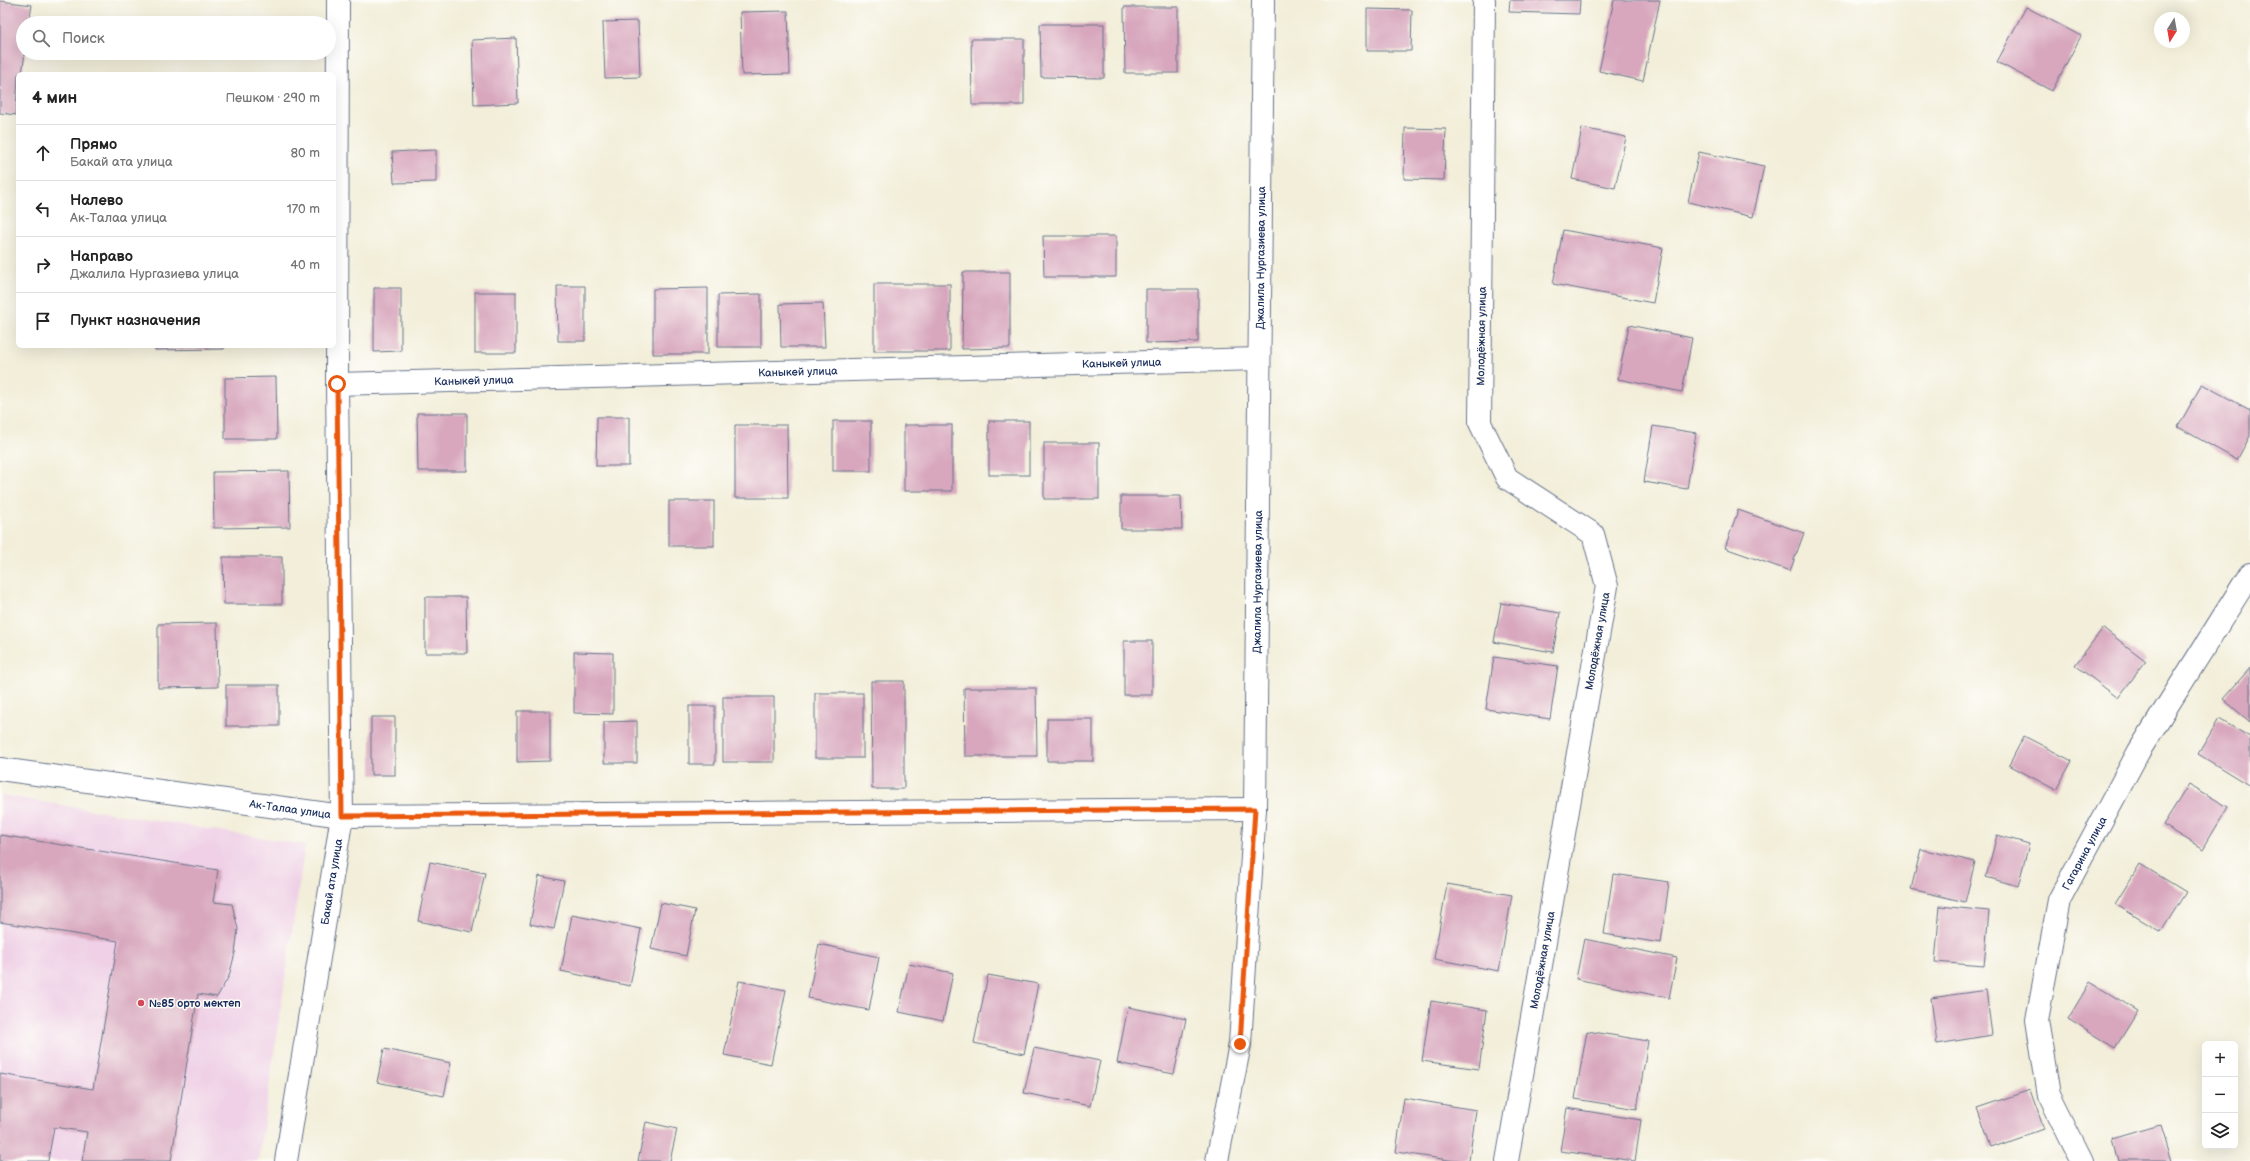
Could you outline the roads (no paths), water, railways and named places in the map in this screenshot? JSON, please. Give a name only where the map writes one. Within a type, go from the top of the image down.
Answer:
[{"type":"street","name":"Бакай ата улица","points":[[286,1161],[342,816],[337,384],[338,0]]},
{"type":"street","name":"Джалила Нургазиева улица","points":[[1217,1161],[1240,1044],[1255,809],[1263,0]]},
{"type":"street","name":"Молодёжная улица","points":[[1484,0],[1480,423],[1507,478],[1593,534],[1607,586],[1507,1161]]},
{"type":"street","name":"Каныкей улица","points":[[337,384],[1259,359]]},
{"type":"street","name":"Гагарина улица","points":[[2082,1161],[2049,1095],[2037,1020],[2059,900],[2139,752],[2250,574]]},
{"type":"street","name":"Ак-Талаа улица","points":[[0,769],[342,816],[1255,809]]},
{"type":"place","name":"№85 орто мектеп","points":[[141,1003]]}]
